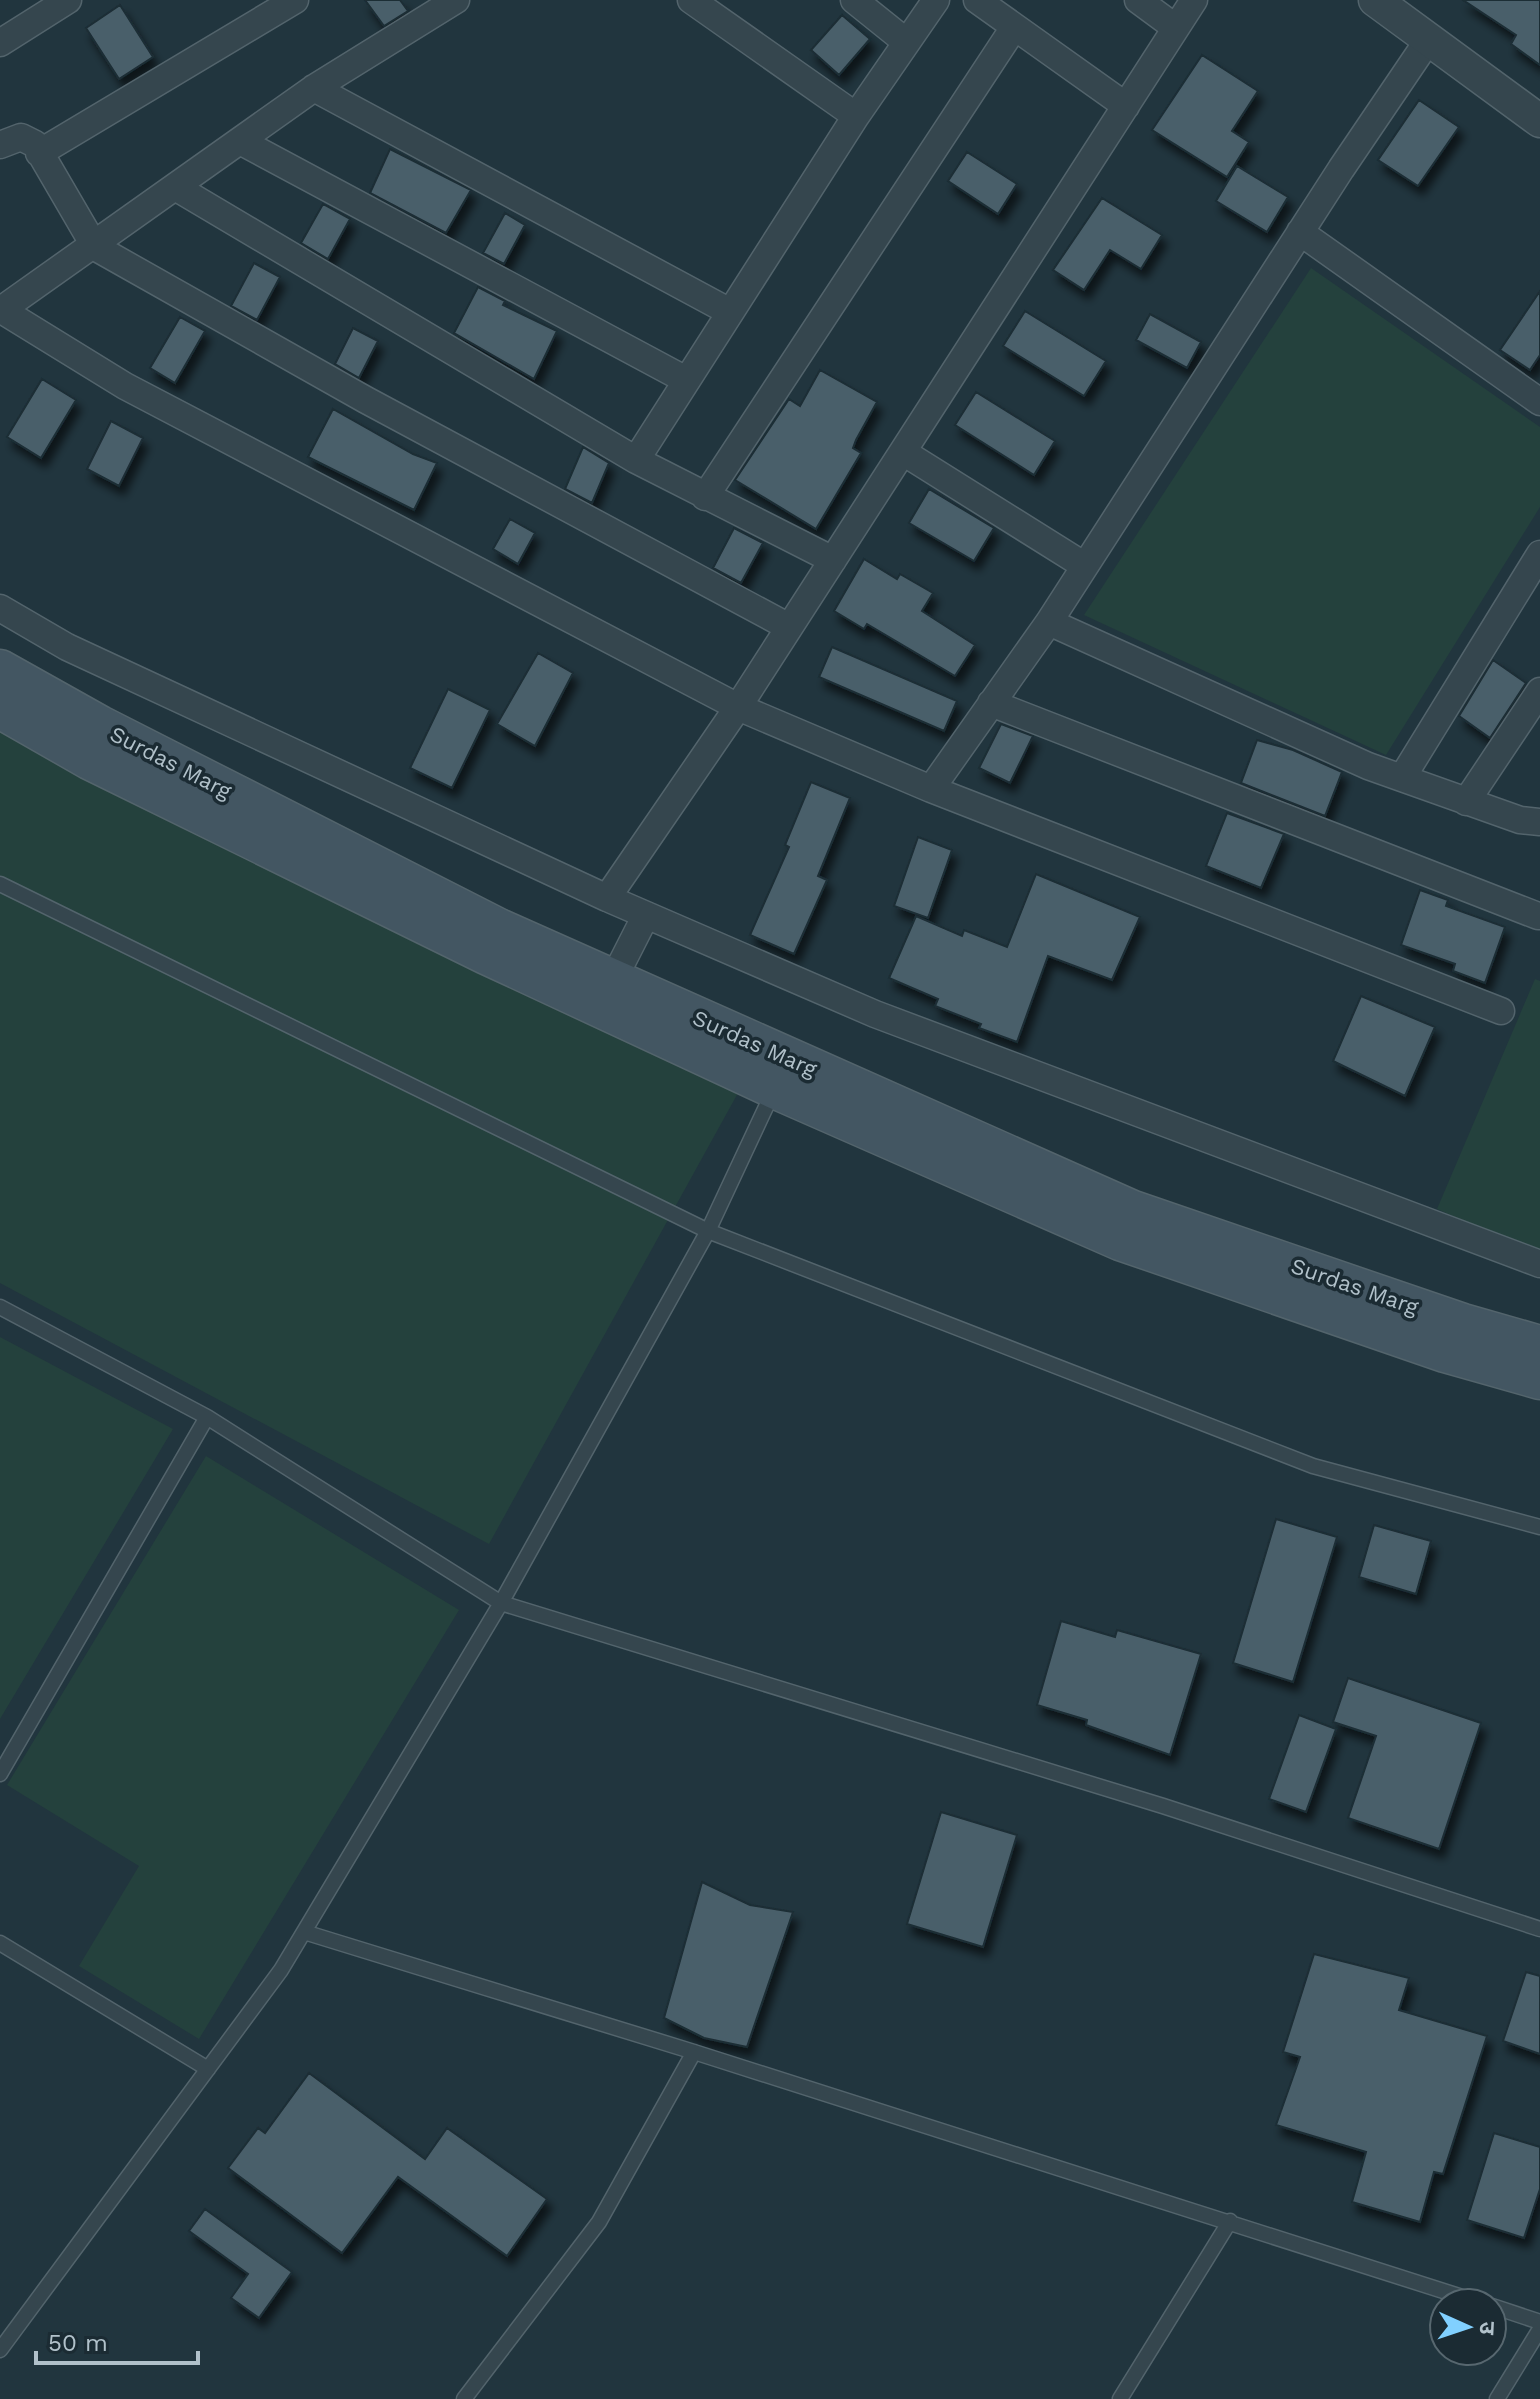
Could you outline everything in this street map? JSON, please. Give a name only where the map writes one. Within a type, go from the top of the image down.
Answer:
[{"type":"main road","name":"Surdas Marg","points":[[0,669],[228,791],[499,928],[613,980],[782,1073],[1120,1241],[1445,1353],[1540,1380]]},
{"type":"main road","name":"Surdas Marg","points":[[0,709],[89,760],[472,948],[1133,1210],[1463,1323],[1540,1345]]},
{"type":"street","points":[[0,43],[68,0]]},
{"type":"street","points":[[39,153],[295,0]]},
{"type":"street","points":[[456,0],[314,88],[95,247],[1,310],[125,386],[738,707],[931,789],[1501,1011]]},
{"type":"street","points":[[691,0],[856,116]]},
{"type":"street","points":[[854,0],[905,41]]},
{"type":"street","points":[[636,460],[856,116],[936,0]]},
{"type":"street","points":[[977,0],[1013,29],[1126,106]]},
{"type":"street","points":[[1138,0],[1176,28]]},
{"type":"street","points":[[607,898],[738,707],[1194,0]]},
{"type":"street","points":[[1375,0],[1540,121]]},
{"type":"street","points":[[705,497],[1013,29]]},
{"type":"street","points":[[931,789],[1049,622],[1300,232],[1429,39]]},
{"type":"street","points":[[314,88],[730,312]]},
{"type":"street","points":[[0,145],[9,139],[29,139],[95,247],[366,400],[789,627]]},
{"type":"street","points":[[240,141],[686,380]]},
{"type":"street","points":[[177,188],[636,460],[833,560]]},
{"type":"street","points":[[1300,232],[1540,402]]},
{"type":"street","points":[[903,452],[1085,566]]},
{"type":"street","points":[[1402,778],[1540,554]]},
{"type":"street","points":[[0,608],[67,647],[607,898],[875,1014],[1540,1264]]},
{"type":"street","points":[[1049,622],[1402,778],[1520,820],[1540,822]]},
{"type":"street","points":[[1466,802],[1540,691]]},
{"type":"street","points":[[991,703],[1538,916]]},
{"type":"street","points":[[613,980],[646,915]]},
{"type":"lane","points":[[0,884],[708,1231],[1313,1466],[1540,1527]]},
{"type":"lane","points":[[0,2350],[281,1970],[501,1603],[708,1231],[782,1073]]},
{"type":"lane","points":[[0,1307],[207,1417],[501,1603],[1163,1806],[1540,1929]]},
{"type":"lane","points":[[0,1774],[207,1417]]},
{"type":"lane","points":[[304,1932],[694,2052],[1432,2287]]},
{"type":"lane","points":[[0,1943],[208,2069]]},
{"type":"lane","points":[[464,2399],[599,2222],[694,2052]]},
{"type":"lane","points":[[1120,2399],[1230,2221]]},
{"type":"lane","points":[[1508,2311],[1540,2322]]},
{"type":"lane","points":[[1497,2399],[1540,2329]]},
{"type":"green space","points":[[1311,268],[1540,427],[1540,507],[1386,755],[1084,615]]},
{"type":"green space","points":[[0,720],[738,1093],[489,1544],[0,1283]]},
{"type":"green space","points":[[1535,979],[1540,981],[1540,1254],[1437,1209]]},
{"type":"green space","points":[[0,1337],[173,1429],[0,1719]]},
{"type":"green space","points":[[206,1456],[459,1610],[199,2039],[79,1966],[139,1866],[7,1785]]},
{"type":"building","points":[[365,0],[400,0],[408,11],[384,26]]},
{"type":"building","points":[[1463,0],[1540,0],[1540,65],[1511,44],[1516,35]]},
{"type":"building","points":[[120,5],[153,57],[119,79],[86,28]]},
{"type":"building","points":[[842,15],[870,39],[839,75],[811,50]]},
{"type":"building","points":[[1202,55],[1258,91],[1232,131],[1249,142],[1227,177],[1152,130]]},
{"type":"building","points":[[1419,100],[1459,127],[1418,186],[1378,160]]},
{"type":"building","points":[[390,149],[471,190],[446,233],[370,193]]},
{"type":"building","points":[[967,152],[1017,184],[998,214],[948,181]]},
{"type":"building","points":[[1237,166],[1288,197],[1267,232],[1216,201]]},
{"type":"building","points":[[1102,198],[1162,235],[1141,269],[1110,250],[1084,290],[1053,270]]},
{"type":"building","points":[[323,204],[350,219],[328,259],[301,243]]},
{"type":"building","points":[[505,213],[525,225],[504,264],[483,253]]},
{"type":"building","points":[[254,263],[280,277],[257,320],[231,306]]},
{"type":"building","points":[[478,287],[505,301],[503,305],[557,331],[534,379],[454,333]]},
{"type":"building","points":[[1540,291],[1540,355],[1530,370],[1500,350]]},
{"type":"building","points":[[1025,311],[1106,361],[1084,396],[1003,346]]},
{"type":"building","points":[[1150,314],[1201,342],[1187,368],[1136,340]]},
{"type":"building","points":[[180,317],[205,331],[175,383],[150,368]]},
{"type":"building","points":[[353,328],[378,341],[359,378],[335,364]]},
{"type":"building","points":[[820,370],[877,402],[853,448],[861,453],[816,529],[735,480],[789,399],[800,406]]},
{"type":"building","points":[[42,379],[76,400],[41,458],[7,437]]},
{"type":"building","points":[[976,392],[1055,441],[1034,475],[955,425]]},
{"type":"building","points":[[333,409],[413,454],[437,463],[414,510],[308,457]]},
{"type":"building","points":[[111,421],[143,438],[119,486],[87,469]]},
{"type":"building","points":[[583,447],[609,463],[592,503],[565,489]]},
{"type":"building","points":[[929,489],[994,528],[974,561],[909,523]]},
{"type":"building","points":[[510,519],[535,533],[518,564],[493,549]]},
{"type":"building","points":[[734,528],[763,543],[741,583],[713,568]]},
{"type":"building","points":[[864,559],[897,579],[900,574],[933,593],[922,611],[975,645],[955,676],[867,624],[864,629],[834,611]]},
{"type":"building","points":[[832,647],[957,701],[944,731],[819,677]]},
{"type":"building","points":[[538,653],[573,673],[535,746],[497,724]]},
{"type":"building","points":[[1493,660],[1526,683],[1490,738],[1459,716]]},
{"type":"building","points":[[448,689],[490,710],[452,788],[410,768]]},
{"type":"building","points":[[1001,724],[1033,736],[1010,783],[979,768]]},
{"type":"building","points":[[1257,740],[1293,750],[1342,772],[1325,816],[1241,783]]},
{"type":"building","points":[[811,782],[850,798],[818,876],[827,880],[794,954],[750,935],[789,847],[785,845]]},
{"type":"building","points":[[1227,813],[1284,834],[1261,888],[1206,866]]},
{"type":"building","points":[[918,837],[952,850],[928,918],[894,906]]},
{"type":"building","points":[[1036,874],[1140,917],[1112,980],[1048,956],[1017,1042],[979,1028],[981,1024],[935,1006],[938,999],[889,978],[916,916],[962,936],[964,930],[1007,947]]},
{"type":"building","points":[[1420,890],[1448,900],[1446,906],[1505,927],[1485,983],[1453,971],[1455,964],[1401,945]]},
{"type":"building","points":[[1361,996],[1435,1027],[1405,1096],[1333,1061]]},
{"type":"building","points":[[1276,1519],[1337,1537],[1293,1682],[1233,1663]]},
{"type":"building","points":[[1374,1525],[1431,1541],[1416,1594],[1359,1577]]},
{"type":"building","points":[[1061,1621],[1115,1637],[1117,1630],[1201,1654],[1170,1755],[1086,1725],[1087,1720],[1037,1705]]},
{"type":"building","points":[[1348,1678],[1481,1723],[1439,1849],[1348,1818],[1376,1736],[1333,1722]]},
{"type":"building","points":[[1299,1715],[1336,1729],[1306,1812],[1269,1799]]},
{"type":"building","points":[[941,1812],[1017,1835],[983,1947],[907,1924]]},
{"type":"building","points":[[702,1882],[750,1905],[793,1912],[747,2047],[704,2038],[664,2018]]},
{"type":"building","points":[[1314,1954],[1409,1978],[1399,2010],[1487,2036],[1443,2174],[1434,2172],[1420,2222],[1352,2202],[1366,2152],[1276,2125],[1300,2057],[1283,2052]]},
{"type":"building","points":[[1526,1972],[1540,1976],[1540,2054],[1503,2041]]},
{"type":"building","points":[[309,2073],[425,2159],[447,2128],[547,2199],[507,2256],[398,2177],[342,2253],[228,2168],[258,2128],[265,2133]]},
{"type":"building","points":[[1494,2133],[1540,2147],[1540,2189],[1524,2238],[1467,2220]]},
{"type":"building","points":[[205,2209],[292,2272],[259,2318],[231,2298],[248,2274],[189,2231]]}]
